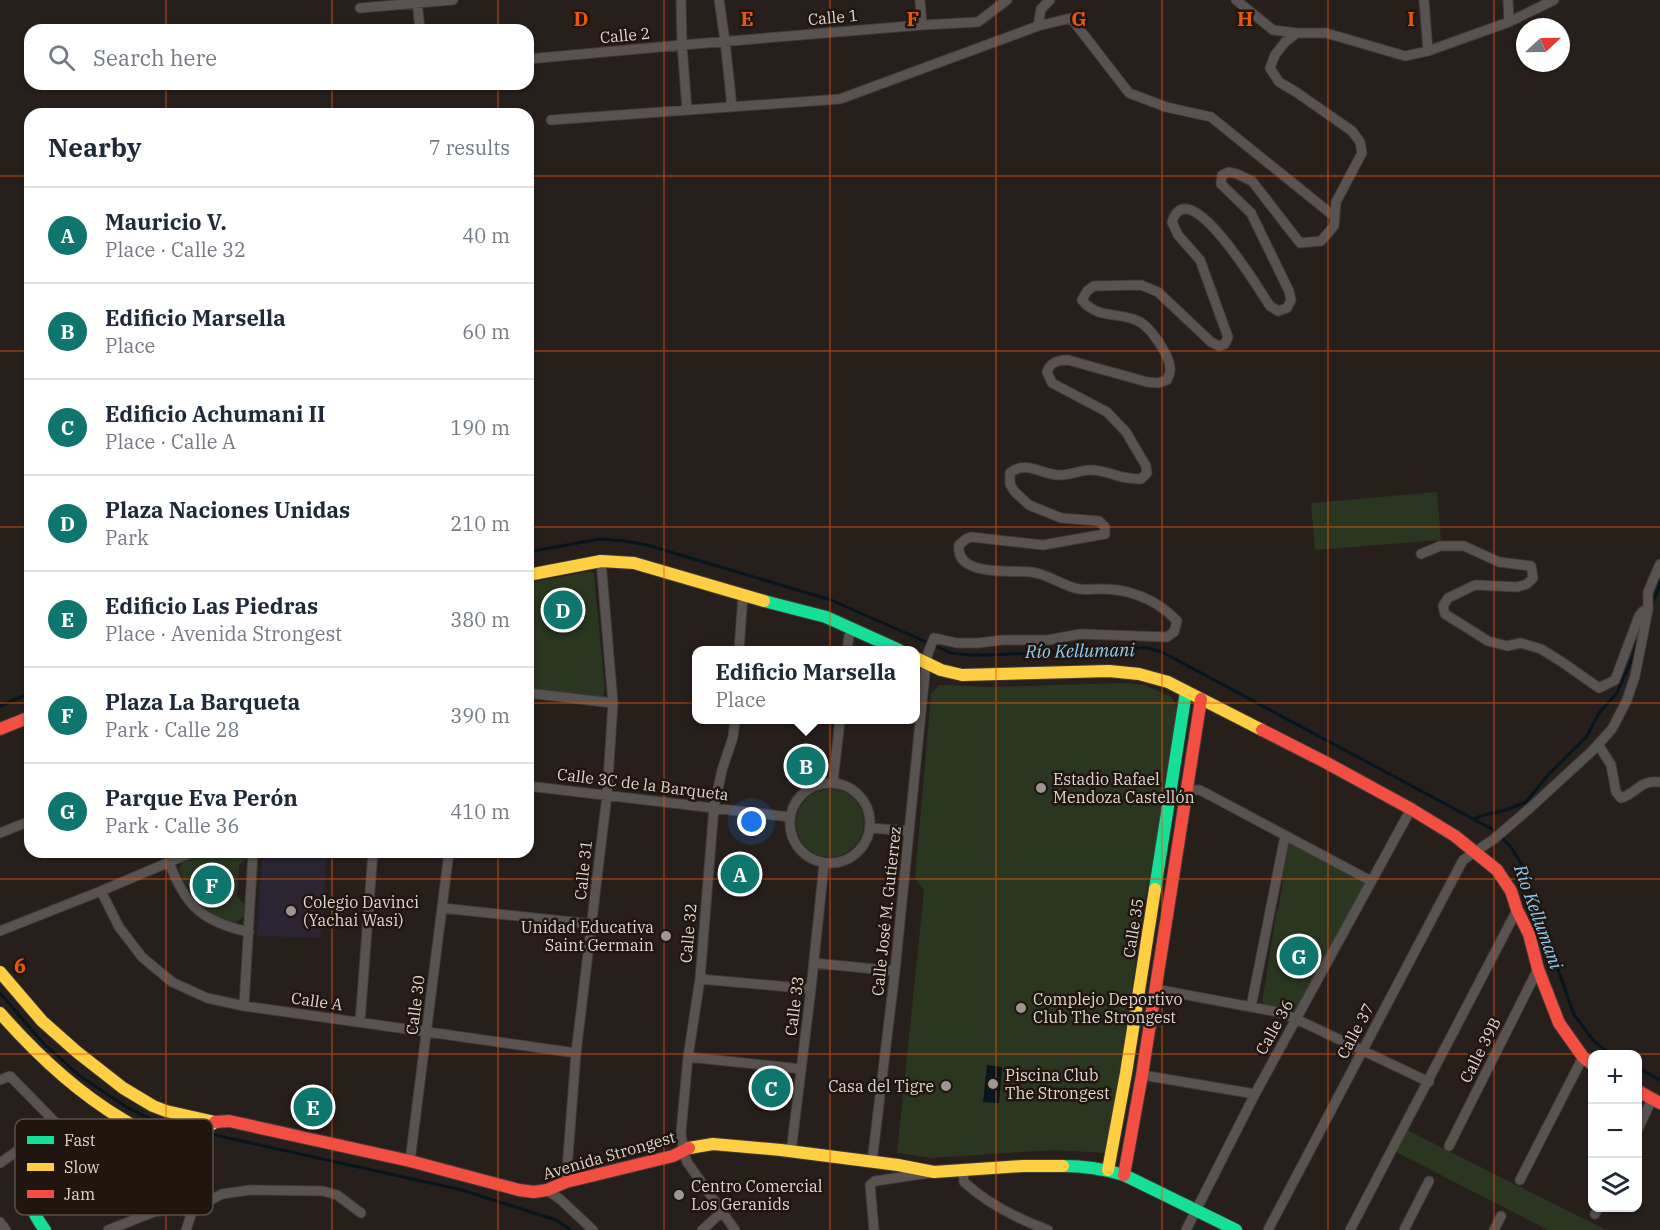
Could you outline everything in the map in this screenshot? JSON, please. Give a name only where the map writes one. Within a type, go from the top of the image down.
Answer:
[{"type":"street","points":[[360,8],[453,0]]},
{"type":"street","points":[[681,0],[687,110]]},
{"type":"street","points":[[718,0],[732,106]]},
{"type":"street","points":[[920,0],[922,25]]},
{"type":"street","name":"Calle 1","points":[[725,41],[978,22],[1007,0]]},
{"type":"street","points":[[1038,26],[1041,9],[1050,0]]},
{"type":"street","points":[[1236,0],[1273,30],[1326,33],[1406,56],[1428,51],[1509,22],[1554,0]]},
{"type":"street","points":[[1424,0],[1428,51]]},
{"type":"street","points":[[1508,0],[1509,22]]},
{"type":"street","points":[[417,2],[419,24]]},
{"type":"street","points":[[551,120],[840,99],[1038,26],[1071,18],[1129,93],[1166,106],[1211,117],[1335,217]]},
{"type":"street","points":[[1297,33],[1285,42],[1275,55],[1270,68],[1279,82],[1352,131],[1360,142],[1362,153],[1336,202],[1335,217]]},
{"type":"street","name":"Calle 2","points":[[534,59],[725,41]]},
{"type":"street","name":"Calle José M. Gutierrez","points":[[920,695],[923,658],[934,638],[957,643],[978,643],[1004,640],[1048,640],[1080,634],[1167,637],[1174,632],[1177,621],[1167,610],[1134,593],[1102,589],[1080,590],[1034,573],[994,571],[973,567],[961,559],[958,552],[959,545],[971,537],[1043,545],[1105,534],[1106,527],[1099,521],[1061,518],[1029,505],[1010,484],[1010,473],[1016,468],[1028,467],[1061,476],[1088,470],[1141,479],[1147,473],[1146,466],[1126,432],[1107,412],[1052,383],[1047,372],[1049,366],[1058,360],[1068,360],[1147,382],[1158,383],[1167,380],[1171,370],[1166,355],[1149,330],[1138,321],[1098,312],[1088,307],[1082,300],[1087,291],[1094,286],[1141,285],[1158,292],[1211,342],[1219,346],[1226,344],[1228,337],[1200,260],[1178,235],[1172,222],[1178,211],[1185,209],[1202,216],[1230,245],[1270,306],[1278,311],[1287,309],[1291,300],[1289,291],[1251,213],[1221,184],[1222,175],[1229,172],[1252,181],[1300,243],[1321,241],[1334,226],[1335,217]]},
{"type":"street","points":[[1421,554],[1440,546],[1464,546],[1499,562],[1531,566],[1533,578],[1527,584],[1517,587],[1475,585],[1448,598],[1443,606],[1445,614],[1488,641],[1507,646],[1521,643],[1541,649],[1599,688],[1615,680],[1639,616],[1643,611],[1648,610]]},
{"type":"street","points":[[534,575],[601,561],[622,561],[649,566],[825,617],[889,646]]},
{"type":"street","name":"Calle 31","points":[[566,1182],[576,1053],[607,795],[613,703],[601,561]]},
{"type":"street","name":"Calle 37","points":[[1268,1230],[1463,860],[1494,839],[1612,729],[1627,700],[1635,676],[1648,610],[1648,592],[1660,564]]},
{"type":"street","points":[[739,646],[743,595]]},
{"type":"street","points":[[848,646],[849,636],[854,629]]},
{"type":"street","points":[[923,658],[941,670],[962,675],[1131,672],[1147,674],[1168,682],[1411,808],[1455,836],[1497,870],[1511,891],[1517,910],[1529,934],[1538,969],[1559,1023],[1588,1060],[1520,1180]]},
{"type":"street","name":"Calle 35","points":[[1108,1170],[1140,987],[1186,692]]},
{"type":"street","points":[[534,694],[613,703]]},
{"type":"street","name":"Calle 35","points":[[1124,1175],[1142,1075],[1201,699]]},
{"type":"street","points":[[0,729],[24,719]]},
{"type":"street","name":"Calle 32","points":[[683,1151],[681,1132],[688,1057],[700,979],[714,807],[735,724]]},
{"type":"street","points":[[833,782],[840,724]]},
{"type":"street","name":"Calle José M. Gutierrez","points":[[872,1162],[895,971],[918,724]]},
{"type":"street","points":[[1598,744],[1611,765],[1616,792],[1621,798],[1628,796],[1637,787],[1650,781],[1660,782]]},
{"type":"street","points":[[833,782],[848,787],[858,794],[866,804],[870,815],[870,828],[867,840],[860,851],[849,860],[837,864],[824,864],[812,860],[801,852],[790,830],[790,817],[801,794],[812,787],[833,782]]},
{"type":"street","name":"Calle 3C de la Barqueta","points":[[534,787],[790,817]]},
{"type":"street","points":[[1172,788],[1200,790],[1371,881]]},
{"type":"street","name":"Calle 36","points":[[1186,1230],[1255,1094],[1411,808]]},
{"type":"street","points":[[0,833],[24,823]]},
{"type":"street","points":[[870,828],[909,831]]},
{"type":"street","points":[[1251,1007],[1285,836]]},
{"type":"street","points":[[0,931],[179,858]]},
{"type":"street","points":[[244,1006],[254,858]]},
{"type":"street","points":[[360,1022],[373,858]]},
{"type":"street","name":"Calle 30","points":[[411,1161],[448,858]]},
{"type":"street","points":[[169,862],[177,883],[190,902],[207,917],[227,927],[249,932]]},
{"type":"street","name":"Calle 33","points":[[791,1152],[824,864]]},
{"type":"street","points":[[1159,867],[1174,870]]},
{"type":"street","name":"Calle A","points":[[102,891],[119,927],[142,957],[172,982],[207,998],[244,1006],[576,1053]]},
{"type":"street","points":[[442,908],[592,924]]},
{"type":"street","points":[[1350,1230],[1517,910]]},
{"type":"street","points":[[1151,918],[1167,920]]},
{"type":"street","points":[[814,963],[895,971]]},
{"type":"street","name":"Calle 39B","points":[[1449,1146],[1538,969]]},
{"type":"street","name":"Avenida Strongest","points":[[0,972],[42,1021],[123,1088],[153,1106],[194,1119]]},
{"type":"street","points":[[700,979],[811,989]]},
{"type":"street","points":[[1140,987],[1278,1012],[1429,1082]]},
{"type":"street","points":[[0,1013],[5,1027],[54,1070],[121,1119]]},
{"type":"street","points":[[688,1057],[801,1069]]},
{"type":"street","points":[[1126,1072],[1255,1094]]},
{"type":"street","points":[[0,1080],[10,1076],[52,1119]]},
{"type":"street","points":[[1642,1093],[1656,1101],[1642,1123]]},
{"type":"street","name":"Avenida Strongest","points":[[213,1124],[229,1121],[411,1161],[534,1192],[673,1156],[692,1147],[712,1144],[898,1165],[934,1172],[1077,1166],[1108,1170],[1124,1175],[1236,1230]]},
{"type":"street","points":[[683,1151],[687,1162],[735,1230]]},
{"type":"street","points":[[0,1163],[15,1152]]},
{"type":"street","points":[[963,1171],[964,1182],[978,1194],[1023,1220],[1048,1230]]},
{"type":"street","points":[[874,1230],[870,1185],[875,1181],[934,1172]]},
{"type":"street","points":[[1404,1230],[1429,1181]]},
{"type":"street","points":[[547,1190],[593,1230]]},
{"type":"street","points":[[213,1198],[235,1192],[322,1191],[337,1195],[361,1213]]},
{"type":"street","points":[[702,1230],[722,1212]]},
{"type":"street","points":[[35,1215],[44,1230]]},
{"type":"street","points":[[108,1230],[146,1215]]},
{"type":"street","points":[[186,1230],[190,1215]]},
{"type":"street","points":[[1494,1230],[1501,1216]]},
{"type":"street","points":[[0,1222],[6,1230]]},
{"type":"shaded area","name":"Colegio Davinci (Yachai Wasi)","points":[[262,858],[327,858],[321,938],[257,936]]},
{"type":"green space","points":[[1437,492],[1441,540],[1315,550],[1311,503]]},
{"type":"green space","points":[[591,571],[594,574],[605,691],[603,696],[534,690],[534,582]]},
{"type":"green space","points":[[1126,683],[1145,685],[1172,697],[1177,709],[1105,1153],[1053,1150],[932,1158],[897,1153],[924,891],[915,878],[931,694],[939,685],[990,687]]},
{"type":"green space","points":[[830,789],[843,792],[854,799],[861,810],[864,823],[861,836],[854,847],[843,854],[830,857],[817,854],[806,847],[799,836],[796,823],[799,810],[806,799],[817,792]]},
{"type":"green space","points":[[1288,843],[1293,843],[1318,856],[1328,865],[1333,864],[1364,881],[1365,885],[1300,1012],[1262,1002]]},
{"type":"green space","points":[[247,858],[239,865],[237,897],[245,905],[244,916],[236,923],[213,914],[202,906],[179,869],[184,859]]},
{"type":"green space","points":[[1405,1129],[1606,1230],[1548,1230],[1394,1151]]},
{"type":"water","name":"Piscina Club The Strongest","points":[[987,1065],[1002,1067],[999,1103],[983,1102]]},
{"type":"waterway","name":"Río Kellumani","points":[[534,551],[600,539],[647,545],[831,600],[951,653],[989,655],[1128,648],[1148,648],[1162,652],[1492,829],[1510,846],[1521,863],[1574,1015],[1594,1041],[1605,1050]]},
{"type":"waterway","points":[[1651,605],[1660,581]]},
{"type":"waterway","points":[[1475,819],[1526,802],[1548,775],[1587,736],[1599,713],[1617,693],[1634,654],[1641,624]]},
{"type":"waterway","name":"Río Kellumani","points":[[0,706],[24,696]]},
{"type":"waterway","points":[[0,993],[44,1044],[80,1076],[128,1108],[151,1119]]},
{"type":"waterway","name":"Río Kellumani","points":[[1642,1070],[1660,1080]]},
{"type":"waterway","points":[[213,1135],[462,1190],[556,1220],[571,1230]]},
{"type":"traffic: fast","points":[[764,601],[826,617],[890,646]]},
{"type":"traffic: fast","points":[[1155,889],[1186,692]]},
{"type":"traffic: fast","points":[[1063,1166],[1094,1168],[1124,1175],[1236,1230]]},
{"type":"traffic: fast","points":[[36,1215],[45,1230]]},
{"type":"traffic: slow","points":[[534,574],[601,561],[634,563],[764,601]]},
{"type":"traffic: slow","points":[[920,660],[941,670],[962,675],[1109,671],[1139,674],[1168,682],[1262,730]]},
{"type":"traffic: slow","points":[[1108,1170],[1155,889]]},
{"type":"traffic: slow","points":[[0,972],[42,1021],[123,1088],[153,1106],[202,1119]]},
{"type":"traffic: slow","points":[[0,1013],[42,1057],[72,1084],[122,1119]]},
{"type":"traffic: slow","points":[[689,1148],[713,1144],[781,1150],[898,1165],[934,1172],[1023,1166],[1063,1166]]},
{"type":"traffic: jam","points":[[1124,1175],[1142,1075],[1201,699]]},
{"type":"traffic: jam","points":[[0,729],[24,719]]},
{"type":"traffic: jam","points":[[1262,730],[1411,809],[1455,836],[1497,870],[1511,891],[1517,910],[1529,934],[1538,969],[1559,1023],[1588,1061]]},
{"type":"traffic: jam","points":[[1642,1093],[1660,1103]]},
{"type":"traffic: jam","points":[[215,1122],[229,1121],[410,1161],[534,1192],[673,1156],[689,1148]]},
{"type":"place","name":"Plaza Naciones Unidas","points":[[563,610]]},
{"type":"place","name":"Edificio Marsella","points":[[806,766]]},
{"type":"place","name":"Estadio Rafael Mendoza Castellón","points":[[1041,788]]},
{"type":"place","name":"Mauricio V.","points":[[740,874]]},
{"type":"place","name":"Plaza La Barqueta","points":[[212,885]]},
{"type":"place","name":"Colegio Davinci (Yachai Wasi)","points":[[291,911]]},
{"type":"place","name":"Unidad Educativa Saint Germain","points":[[666,936]]},
{"type":"place","name":"Parque Eva Perón","points":[[1299,956]]},
{"type":"place","name":"Complejo Deportivo Club The Strongest","points":[[1021,1008]]},
{"type":"place","name":"Piscina Club The Strongest","points":[[993,1084]]},
{"type":"place","name":"Casa del Tigre","points":[[946,1086]]},
{"type":"place","name":"Edificio Achumani II","points":[[771,1088]]},
{"type":"place","name":"Edificio Las Piedras","points":[[313,1107]]},
{"type":"place","name":"Centro Comercial Los Geranids","points":[[679,1195]]}]
